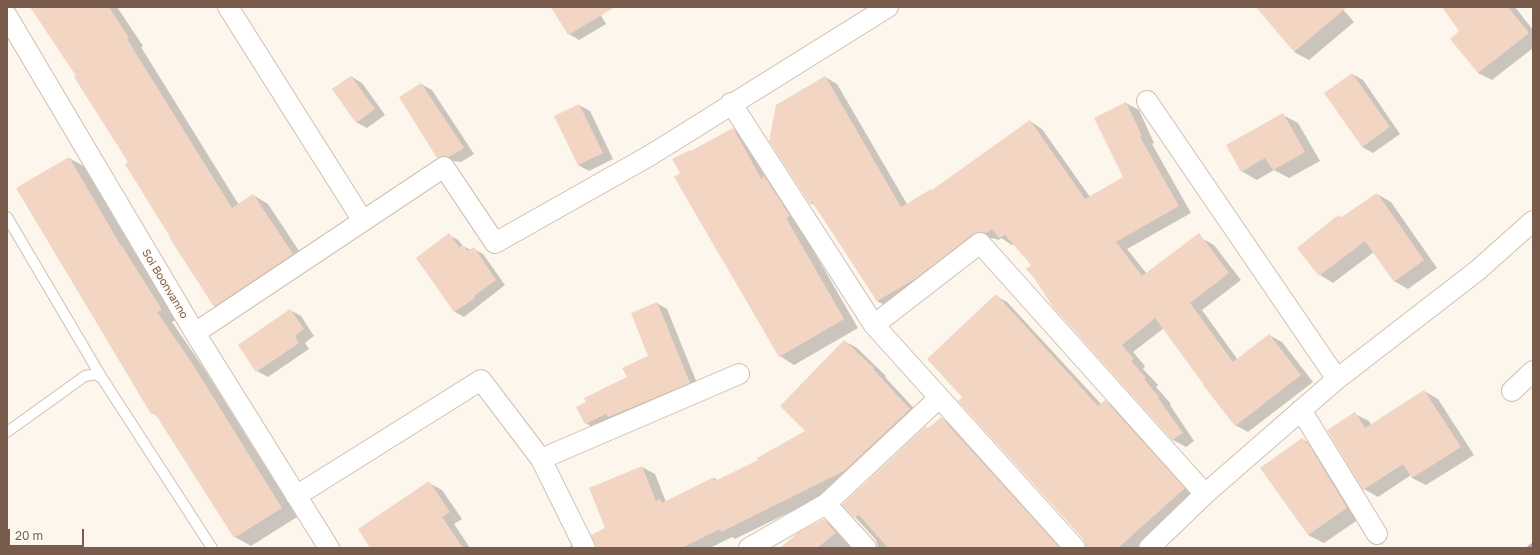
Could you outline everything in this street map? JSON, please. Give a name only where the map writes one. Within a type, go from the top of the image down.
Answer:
[{"type":"street","points":[[228,7],[363,221]]},
{"type":"street","points":[[195,333],[444,167],[495,243],[649,156],[731,103],[888,7]]},
{"type":"street","name":"Soi Boonvanno","points":[[7,16],[195,333],[329,548]]},
{"type":"street","points":[[1146,101],[1337,379]]},
{"type":"street","points":[[731,103],[874,325],[1075,548]]},
{"type":"street","points":[[1149,548],[1205,494],[1337,379],[1478,270],[1533,221]]},
{"type":"street","points":[[874,325],[980,243],[1205,494]]},
{"type":"street","points":[[1512,391],[1533,372]]},
{"type":"street","points":[[541,459],[739,374]]},
{"type":"street","points":[[296,496],[481,380],[541,459],[585,548]]},
{"type":"street","points":[[754,547],[826,504],[939,398]]},
{"type":"street","points":[[1301,410],[1377,534]]},
{"type":"street","points":[[826,504],[866,548]]},
{"type":"lane","points":[[7,217],[102,378],[212,548]]},
{"type":"lane","points":[[7,432],[85,376],[95,374],[102,378]]},
{"type":"building","points":[[30,7],[109,7],[129,38],[127,39],[232,208],[253,194],[293,254],[214,307],[169,237],[125,164],[128,162],[74,77],[76,76]]},
{"type":"building","points":[[551,7],[615,7],[568,35]]},
{"type":"building","points":[[1256,7],[1347,7],[1294,52]]},
{"type":"building","points":[[1442,7],[1508,7],[1529,33],[1478,73],[1450,39],[1459,31]]},
{"type":"building","points":[[1352,73],[1390,127],[1362,147],[1324,93]]},
{"type":"building","points":[[351,76],[375,109],[356,123],[332,89]]},
{"type":"building","points":[[825,76],[901,207],[931,189],[932,190],[1030,120],[1085,199],[1123,177],[1094,118],[1126,102],[1142,136],[1140,137],[1179,206],[1116,242],[1142,276],[1199,233],[1229,273],[1190,303],[1233,362],[1269,334],[1301,375],[1235,426],[1203,385],[1155,318],[1122,345],[1134,359],[1131,361],[1146,378],[1144,379],[1159,397],[1158,398],[1183,433],[1172,440],[1053,307],[1034,278],[1026,269],[1031,265],[1005,235],[999,238],[992,229],[986,233],[979,232],[973,234],[915,279],[877,301],[812,202],[810,204],[769,141],[776,105]]},
{"type":"building","points":[[421,83],[464,148],[449,157],[443,156],[437,158],[399,97]]},
{"type":"building","points":[[579,104],[603,153],[578,165],[554,116]]},
{"type":"building","points":[[1283,113],[1305,152],[1273,170],[1265,158],[1241,172],[1226,145]]},
{"type":"building","points":[[733,128],[762,180],[763,174],[790,216],[786,218],[844,319],[779,357],[674,177],[680,173],[672,159],[690,150],[691,151]]},
{"type":"building","points":[[69,157],[121,246],[162,310],[157,312],[190,360],[282,508],[234,538],[154,412],[151,414],[16,188]]},
{"type":"building","points":[[1377,193],[1424,260],[1394,282],[1365,241],[1319,276],[1297,248],[1338,215],[1340,218]]},
{"type":"building","points":[[449,233],[459,247],[463,245],[468,251],[474,247],[496,280],[474,296],[475,298],[454,312],[416,258]]},
{"type":"building","points":[[996,294],[1098,406],[1105,400],[1185,488],[1118,548],[1086,548],[1084,540],[958,401],[962,397],[927,359]]},
{"type":"building","points":[[657,302],[690,383],[608,417],[606,414],[585,424],[576,407],[586,402],[584,398],[627,377],[622,368],[648,356],[631,313]]},
{"type":"building","points":[[290,309],[304,329],[295,336],[299,343],[256,372],[238,345]]},
{"type":"building","points":[[844,340],[874,368],[873,369],[910,409],[844,471],[721,532],[720,529],[682,548],[596,548],[591,535],[605,528],[589,488],[642,466],[656,501],[660,499],[662,503],[714,477],[715,481],[758,460],[757,458],[805,431],[780,406]]},
{"type":"building","points":[[1424,390],[1461,447],[1412,478],[1403,464],[1363,490],[1327,430],[1355,412],[1365,428]]},
{"type":"building","points":[[941,417],[1060,548],[888,548],[859,515],[854,518],[842,505],[926,426],[927,428],[931,426]]},
{"type":"building","points":[[1302,438],[1306,443],[1308,443],[1347,508],[1308,535],[1260,468]]},
{"type":"building","points":[[429,481],[450,512],[442,517],[463,548],[370,548],[358,529]]},
{"type":"building","points":[[824,519],[836,533],[817,548],[780,548],[799,532]]},
{"type":"railway","points":[[1528,548],[1533,544]]}]
